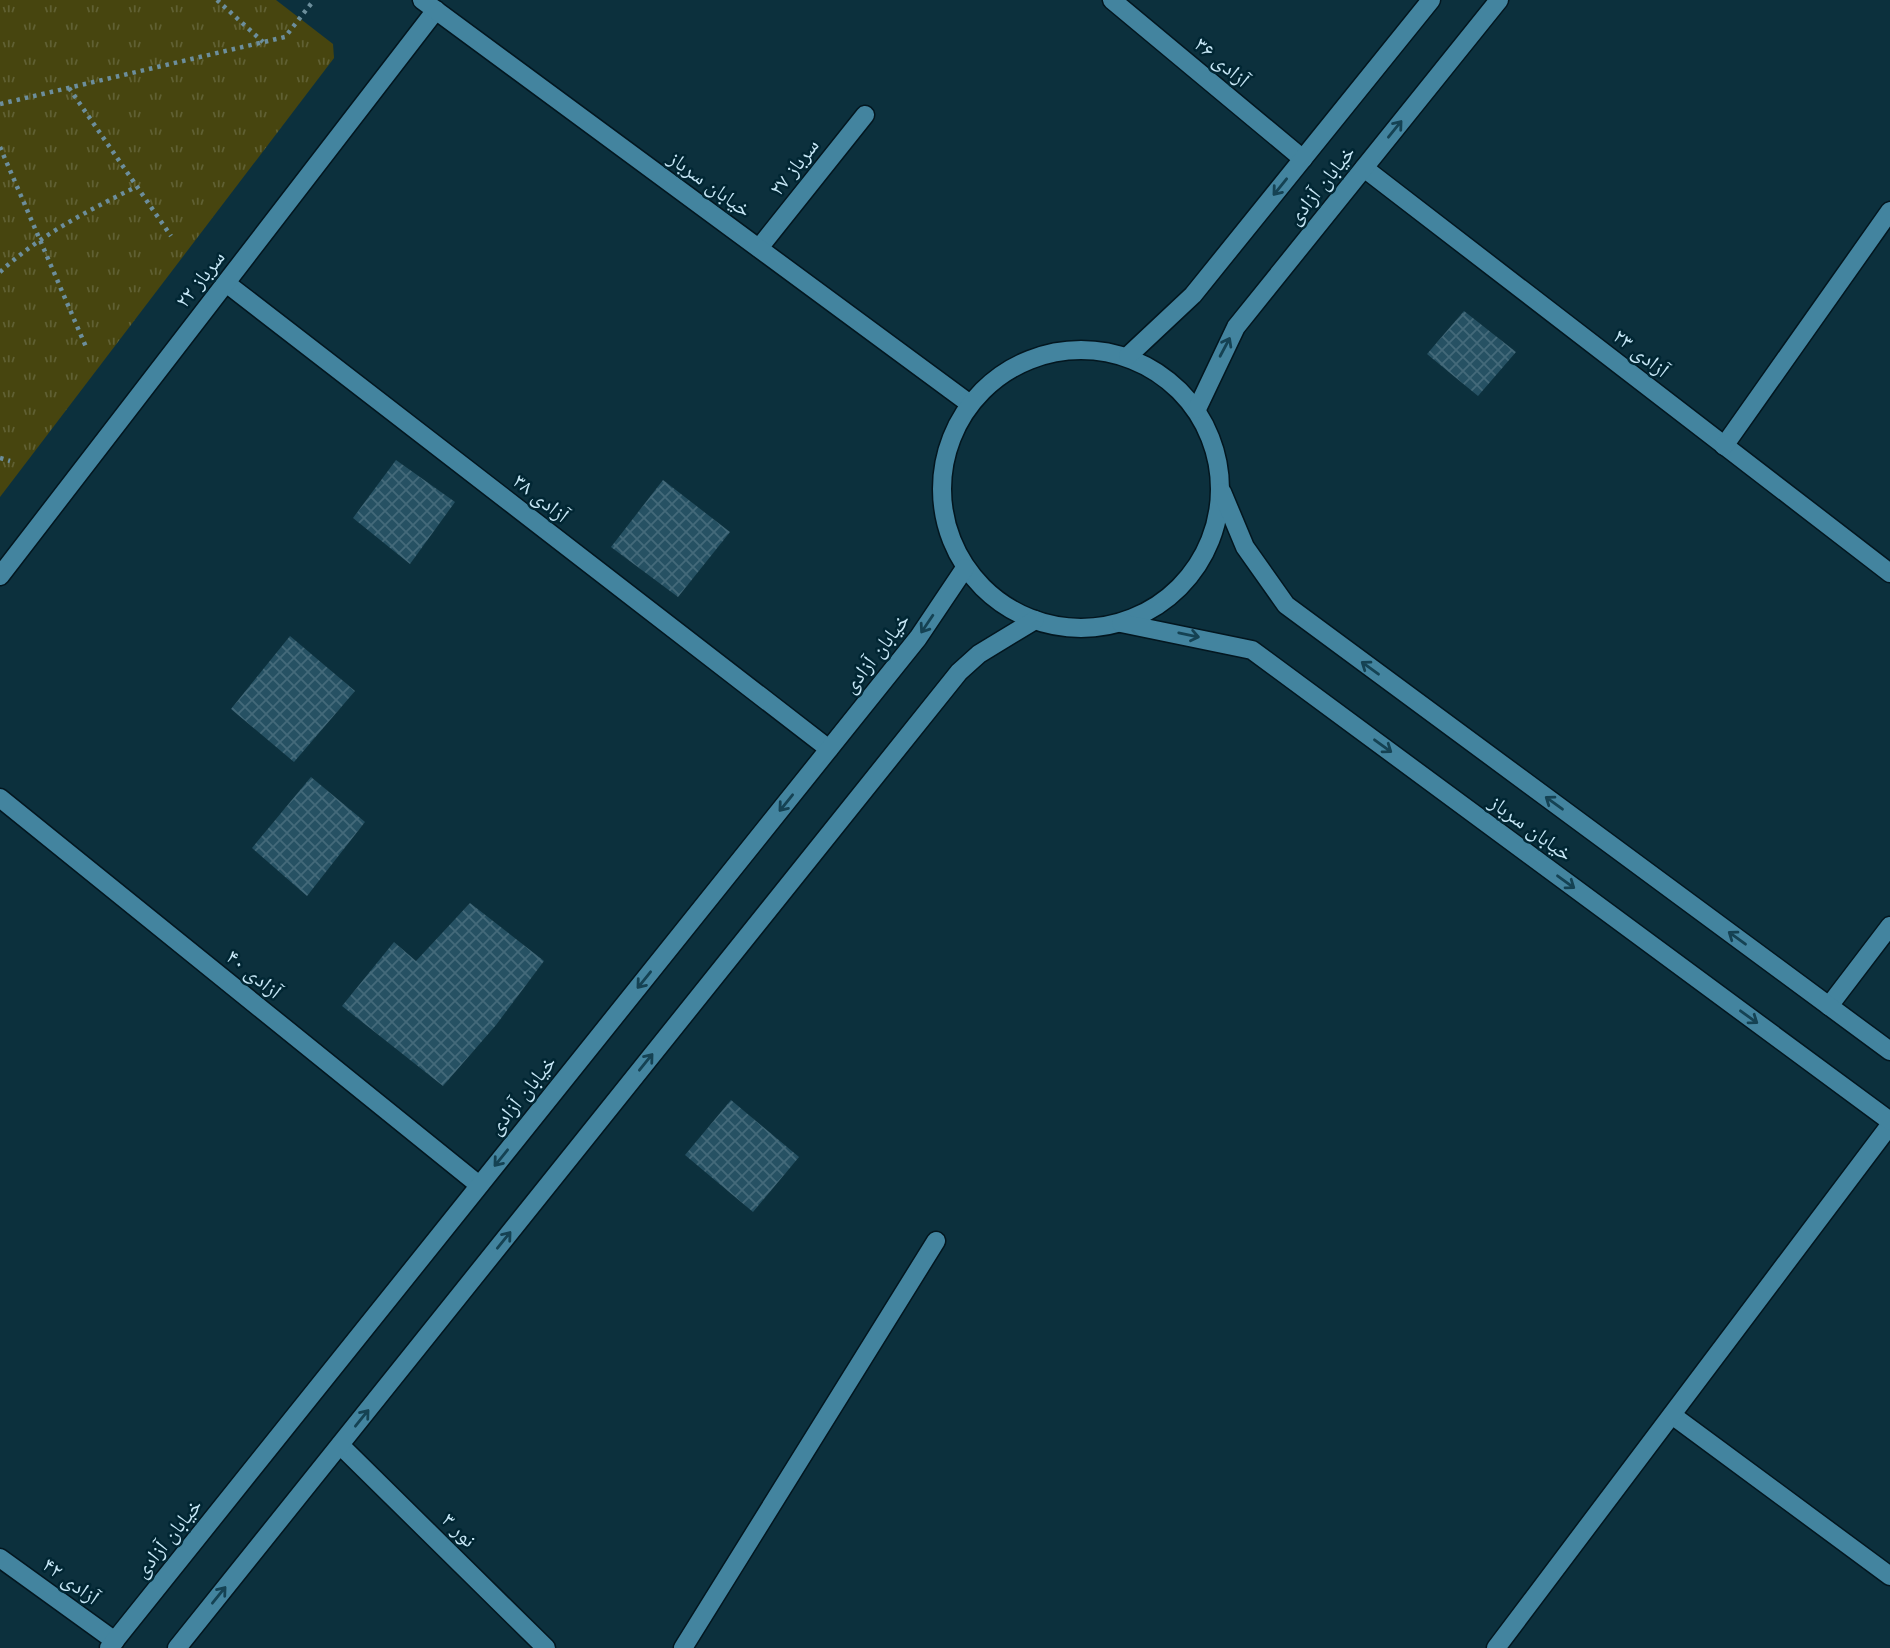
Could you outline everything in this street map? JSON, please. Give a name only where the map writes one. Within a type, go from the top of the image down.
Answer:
[{"type":"main road","name":"آزادی ۳۶","points":[[1112,0],[1303,159]]},
{"type":"main road","name":"خیابان آزادی","points":[[1128,356],[1193,295],[1431,0]]},
{"type":"main road","name":"خیابان آزادی","points":[[1197,409],[1236,327],[1499,0]]},
{"type":"main road","name":"خیابان سرباز","points":[[429,5],[970,404]]},
{"type":"main road","name":"سرباز ۲۲","points":[[0,576],[226,283],[429,5]]},
{"type":"main road","name":"سرباز ۲۷","points":[[759,248],[865,115]]},
{"type":"main road","name":"آزادی ۲۳","points":[[1364,168],[1890,573]]},
{"type":"main road","points":[[1724,446],[1890,211]]},
{"type":"main road","name":"آزادی ۳۸","points":[[226,283],[829,749]]},
{"type":"main road","points":[[1085,349],[1128,356],[1167,377],[1197,409],[1216,448],[1222,492],[1214,535],[1193,573],[1161,604],[1121,623],[1078,629],[1035,620],[996,600],[965,568],[946,528],[941,485],[948,442],[970,404],[1001,373],[1041,354],[1085,349]]},
{"type":"main road","name":"خیابان سرباز","points":[[1222,492],[1245,547],[1286,605],[1890,1051]]},
{"type":"main road","name":"خیابان آزادی","points":[[112,1645],[918,638],[965,568]]},
{"type":"main road","points":[[177,1648],[959,672],[979,654],[1035,620]]},
{"type":"main road","name":"خیابان سرباز","points":[[1121,623],[1252,650],[1890,1123]]},
{"type":"main road","name":"آزادی ۴۰","points":[[0,798],[479,1185]]},
{"type":"main road","points":[[1829,1006],[1890,926]]},
{"type":"main road","points":[[1496,1648],[1890,1123]]},
{"type":"main road","points":[[683,1648],[936,1241]]},
{"type":"main road","points":[[1672,1415],[1890,1576]]},
{"type":"main road","name":"نور ۳","points":[[340,1445],[546,1648]]},
{"type":"main road","name":"آزادی ۴۲","points":[[0,1558],[112,1645]]},
{"type":"path","points":[[217,0],[263,42]]},
{"type":"path","points":[[0,104],[285,37],[314,0]]},
{"type":"path","points":[[69,88],[171,236]]},
{"type":"path","points":[[0,147],[86,347]]},
{"type":"path","points":[[0,272],[40,240],[78,215],[136,187]]},
{"type":"path","points":[[0,458],[10,461]]},
{"type":"green space","points":[[0,0],[276,0],[333,44],[334,58],[0,497]]},
{"type":"building","points":[[1464,311],[1516,352],[1478,396],[1427,354]]},
{"type":"building","points":[[396,460],[455,502],[410,564],[353,518]]},
{"type":"building","points":[[663,480],[730,532],[678,597],[611,547]]},
{"type":"building","points":[[290,636],[355,691],[294,762],[231,709]]},
{"type":"building","points":[[311,777],[365,822],[307,896],[252,848]]},
{"type":"building","points":[[470,903],[544,961],[496,1025],[443,1086],[342,1006],[394,942],[416,961]]},
{"type":"building","points":[[731,1100],[799,1157],[753,1212],[685,1155]]}]
